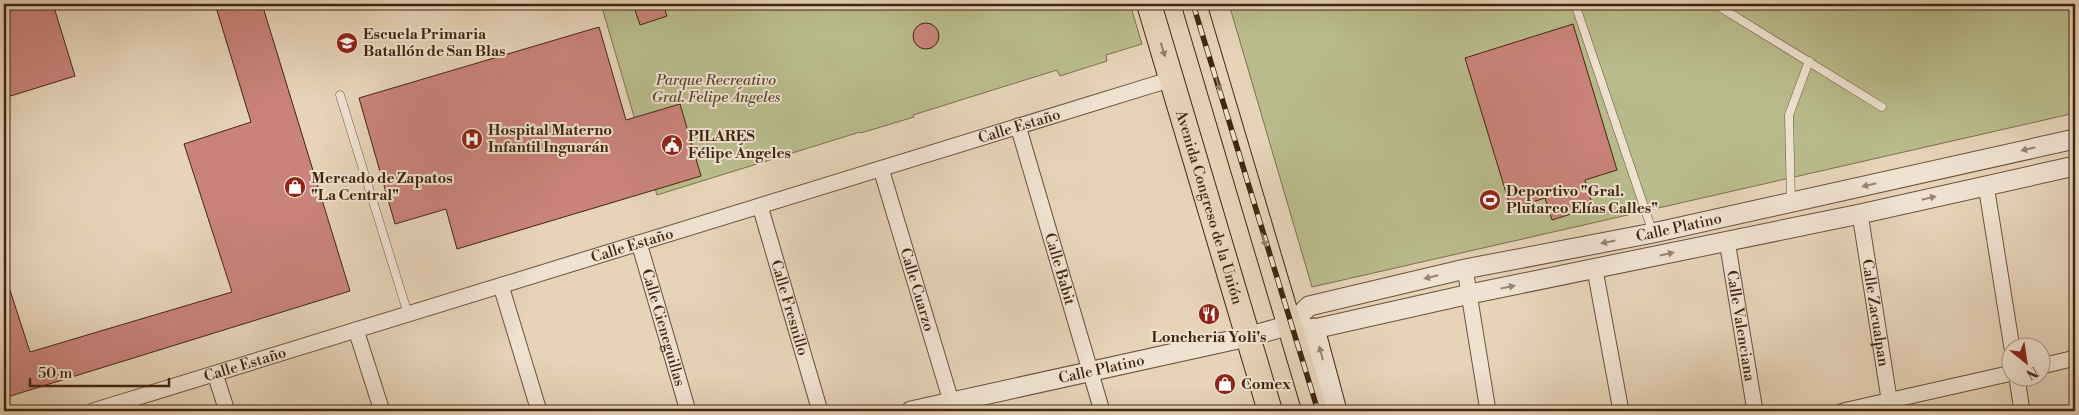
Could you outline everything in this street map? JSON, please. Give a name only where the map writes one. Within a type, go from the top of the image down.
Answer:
[{"type":"main road","name":"Avenida Congreso de la Unión","points":[[1149,4],[1270,411]]},
{"type":"main road","points":[[1194,4],[1315,411]]},
{"type":"main road","points":[[1314,329],[1336,411]]},
{"type":"main road","points":[[1260,411],[1261,383]]},
{"type":"street","name":"Calle Estaño","points":[[93,411],[1172,79]]},
{"type":"street","name":"Calle Babit","points":[[1018,126],[1102,411]]},
{"type":"street","name":"Calle Platino","points":[[1290,325],[1308,306],[1465,269],[1653,233],[2075,139]]},
{"type":"street","name":"Calle Platino","points":[[912,411],[952,407],[1090,372],[1247,337],[1290,325],[1314,329],[1470,294],[1595,270],[1860,214],[2075,166]]},
{"type":"street","name":"Calle Cuarzo","points":[[881,169],[952,407]]},
{"type":"street","points":[[1986,185],[2010,338]]},
{"type":"street","name":"Calle Fresnillo","points":[[760,206],[820,411]]},
{"type":"street","name":"Calle Zacualpan","points":[[1860,214],[1890,406]]},
{"type":"street","name":"Calle Valenciana","points":[[1727,241],[1755,411]]},
{"type":"street","name":"Calle Cieneguillas","points":[[639,243],[688,411]]},
{"type":"street","points":[[1465,269],[1488,411]]},
{"type":"street","points":[[1595,270],[1621,411]]},
{"type":"street","points":[[501,286],[538,411]]},
{"type":"street","points":[[1290,325],[1317,383],[1325,411]]},
{"type":"street","points":[[356,330],[382,411]]},
{"type":"street","points":[[2052,364],[2075,358]]},
{"type":"street","points":[[215,374],[227,411]]},
{"type":"street","points":[[1843,411],[1890,406],[2002,376]]},
{"type":"street","points":[[2019,388],[2022,411]]},
{"type":"lane","points":[[1575,4],[1653,233]]},
{"type":"lane","points":[[1715,4],[1882,107]]},
{"type":"lane","points":[[1791,202],[1789,114],[1809,61]]},
{"type":"lane","points":[[340,95],[408,314]]},
{"type":"green space","name":"Parque Recreativo Gral. Felipe Ángeles","points":[[601,4],[1130,4],[1142,44],[1106,55],[1107,61],[1060,76],[1057,70],[913,115],[914,117],[657,195]]},
{"type":"green space","name":"Deportivo \"Gral. Plutarco Elías Calles\"","points":[[1229,4],[2075,4],[2075,113],[1312,287]]},
{"type":"building","points":[[4,4],[53,4],[75,76],[4,98]]},
{"type":"building","points":[[215,4],[262,4],[350,291],[4,398],[4,282],[7,281],[30,352],[232,292],[184,144],[251,122]]},
{"type":"building","points":[[633,4],[663,4],[667,16],[640,25]]},
{"type":"building","points":[[926,23],[935,27],[939,36],[935,45],[926,49],[917,45],[913,36],[917,27]]},
{"type":"building","points":[[1573,24],[1617,170],[1585,180],[1593,207],[1552,220],[1545,198],[1511,209],[1465,58]]},
{"type":"building","name":"Hospital Materno Infantil Inguarán","points":[[599,27],[626,120],[680,104],[701,176],[457,249],[446,209],[395,224],[359,98]]},
{"type":"railway","points":[[1193,4],[1318,411]]},
{"type":"place","name":"Escuela Primaria Batallón de San Blas","points":[[347,43]]},
{"type":"place","name":"Hospital Materno Infantil Inguarán","points":[[472,139]]},
{"type":"place","name":"PILARES Félipe Ángeles","points":[[672,145]]},
{"type":"place","name":"Mercado de Zapatos \"La Central\"","points":[[295,187]]},
{"type":"place","name":"Deportivo \"Gral. Plutarco Elías Calles\"","points":[[1490,200]]},
{"type":"place","name":"Loncheria Yoli's","points":[[1209,314]]},
{"type":"place","name":"Comex","points":[[1225,384]]}]
